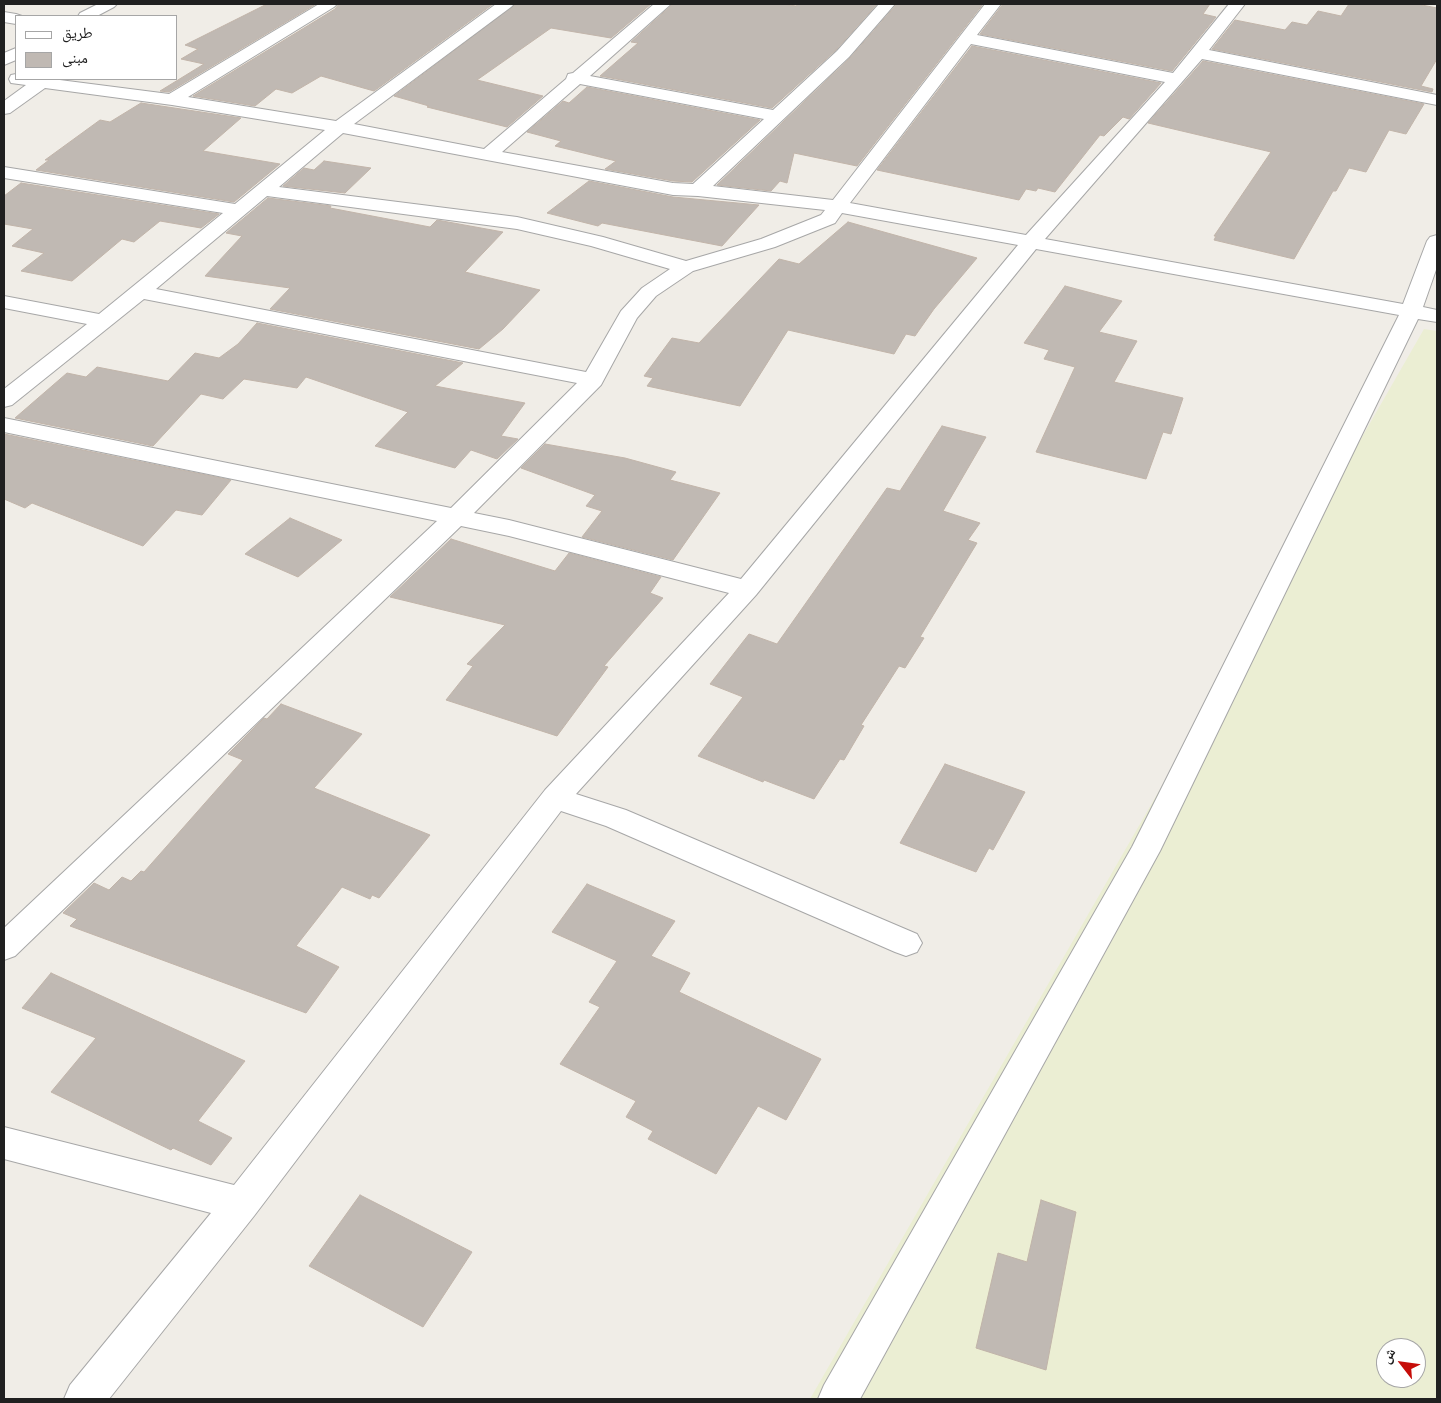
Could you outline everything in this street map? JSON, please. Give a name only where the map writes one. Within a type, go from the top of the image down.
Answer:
[{"type":"street","points":[[88,15],[109,4]]},
{"type":"street","points":[[172,100],[329,4]]},
{"type":"street","points":[[4,400],[140,292],[339,127],[506,4]]},
{"type":"street","points":[[489,154],[574,78],[663,4]]},
{"type":"street","points":[[698,190],[843,54],[887,4]]},
{"type":"street","points":[[4,947],[14,922],[455,518],[593,380],[628,315],[649,292],[686,267],[768,244],[828,219],[993,4]]},
{"type":"street","points":[[84,1399],[241,1204],[555,798],[747,589],[1032,241],[1177,79],[1238,4]]},
{"type":"street","points":[[966,38],[1177,79]]},
{"type":"street","points":[[1198,53],[1437,100]]},
{"type":"street","points":[[4,60],[15,54]]},
{"type":"street","points":[[574,78],[778,116]]},
{"type":"street","points":[[25,80],[172,100],[339,127],[673,189],[698,190],[838,207],[1424,313]]},
{"type":"street","points":[[4,109],[42,82]]},
{"type":"street","points":[[4,172],[238,210]]},
{"type":"street","points":[[262,190],[517,223],[596,241],[686,267]]},
{"type":"street","points":[[838,1399],[1145,851],[1424,313],[1437,241]]},
{"type":"street","points":[[140,292],[593,380]]},
{"type":"street","points":[[4,302],[104,321]]},
{"type":"street","points":[[4,424],[508,528],[747,589]]},
{"type":"street","points":[[555,798],[616,818],[906,943]]},
{"type":"street","points":[[4,1143],[241,1204]]},
{"type":"green space","points":[[1424,329],[1437,331],[1437,1399],[810,1399]]},
{"type":"building","points":[[267,4],[316,4],[169,92],[160,91],[204,64],[181,59],[198,49],[185,45]]},
{"type":"building","points":[[339,4],[493,4],[374,91],[321,76],[292,93],[276,89],[255,106],[193,96],[335,9]]},
{"type":"building","points":[[516,4],[651,4],[611,38],[551,28],[477,80],[543,96],[507,127],[427,107],[429,106],[394,96]]},
{"type":"building","points":[[673,4],[783,4],[796,6],[799,4],[877,4],[836,50],[772,108],[600,76],[638,43],[631,42]]},
{"type":"building","points":[[897,4],[983,4],[857,166],[794,153],[787,183],[780,181],[771,191],[717,185],[850,58]]},
{"type":"building","points":[[1003,4],[1210,4],[1203,14],[1216,17],[1172,71],[980,34]]},
{"type":"building","points":[[1349,4],[1417,4],[1437,8],[1437,59],[1421,86],[1433,89],[1432,92],[1212,49],[1235,20],[1285,30],[1292,22],[1307,25],[1318,11],[1341,16]]},
{"type":"building","points":[[972,46],[1161,83],[1129,119],[1123,117],[1104,136],[1100,135],[1055,192],[1038,188],[1036,191],[1026,189],[1019,200],[877,170]]},
{"type":"building","points":[[1203,61],[1424,104],[1406,134],[1389,130],[1366,172],[1349,168],[1336,191],[1333,191],[1294,259],[1214,240],[1216,236],[1214,236],[1271,152],[1148,123]]},
{"type":"building","points":[[587,87],[760,120],[692,182],[673,181],[605,169],[616,161],[555,146],[561,141],[527,132],[563,101],[569,103]]},
{"type":"building","points":[[141,103],[241,118],[203,151],[280,164],[234,202],[36,170],[49,160],[45,160],[100,120],[110,122]]},
{"type":"building","points":[[324,161],[371,168],[345,193],[283,186],[304,168],[314,170]]},
{"type":"building","points":[[589,181],[673,197],[759,205],[722,246],[602,223],[598,226],[547,213]]},
{"type":"building","points":[[21,183],[219,214],[201,228],[160,221],[134,242],[122,239],[72,281],[21,271],[44,253],[12,246],[33,229],[4,224],[4,196]]},
{"type":"building","points":[[268,198],[331,206],[330,208],[430,227],[437,220],[503,232],[465,272],[540,290],[503,329],[479,349],[270,309],[290,288],[205,276],[242,236],[226,233]]},
{"type":"building","points":[[848,222],[977,258],[934,309],[915,336],[906,334],[894,354],[788,330],[740,406],[647,386],[653,378],[644,376],[672,338],[699,343],[779,259],[799,264]]},
{"type":"building","points":[[1065,286],[1122,301],[1099,332],[1137,341],[1114,382],[1183,398],[1171,434],[1163,432],[1146,479],[1036,452],[1075,367],[1044,359],[1049,350],[1024,343]]},
{"type":"building","points":[[257,323],[463,363],[435,386],[525,403],[501,436],[518,439],[497,459],[471,450],[455,468],[375,446],[408,412],[306,377],[297,388],[244,379],[223,399],[201,394],[153,446],[15,418],[67,373],[86,377],[97,367],[168,381],[195,353],[219,358],[238,344]]},
{"type":"building","points":[[942,426],[986,437],[943,511],[980,523],[968,540],[977,543],[920,637],[924,638],[905,668],[899,666],[861,725],[864,726],[844,760],[840,759],[814,799],[764,780],[763,782],[698,756],[743,697],[710,684],[749,634],[777,644],[887,488],[900,491]]},
{"type":"building","points":[[4,434],[231,480],[202,515],[176,510],[143,546],[32,503],[25,508],[4,499]]},
{"type":"building","points":[[545,444],[625,458],[676,472],[670,480],[720,493],[673,560],[582,537],[602,511],[586,506],[595,495],[521,468]]},
{"type":"building","points":[[290,518],[342,540],[298,577],[245,554]]},
{"type":"building","points":[[451,539],[555,571],[569,553],[661,577],[650,593],[663,598],[604,666],[608,667],[557,736],[446,700],[473,666],[467,664],[505,625],[390,597]]},
{"type":"building","points":[[281,704],[362,734],[314,788],[430,835],[379,898],[372,895],[370,899],[342,887],[296,946],[339,967],[306,1013],[70,926],[77,919],[63,913],[94,883],[109,890],[122,877],[131,881],[141,871],[144,872],[243,760],[228,754]]},
{"type":"building","points":[[945,764],[1025,792],[993,850],[989,848],[976,872],[900,843]]},
{"type":"building","points":[[587,884],[675,921],[651,956],[690,973],[679,992],[821,1059],[786,1120],[758,1106],[716,1174],[648,1139],[653,1131],[626,1117],[636,1101],[560,1064],[600,1007],[589,1002],[617,961],[552,932]]},
{"type":"building","points":[[51,973],[245,1061],[198,1121],[232,1138],[211,1165],[173,1148],[171,1150],[51,1092],[96,1038],[22,1008]]},
{"type":"building","points":[[360,1195],[472,1252],[423,1327],[309,1266]]},
{"type":"building","points":[[1041,1200],[1076,1212],[1046,1370],[976,1348],[998,1253],[1027,1262]]}]
